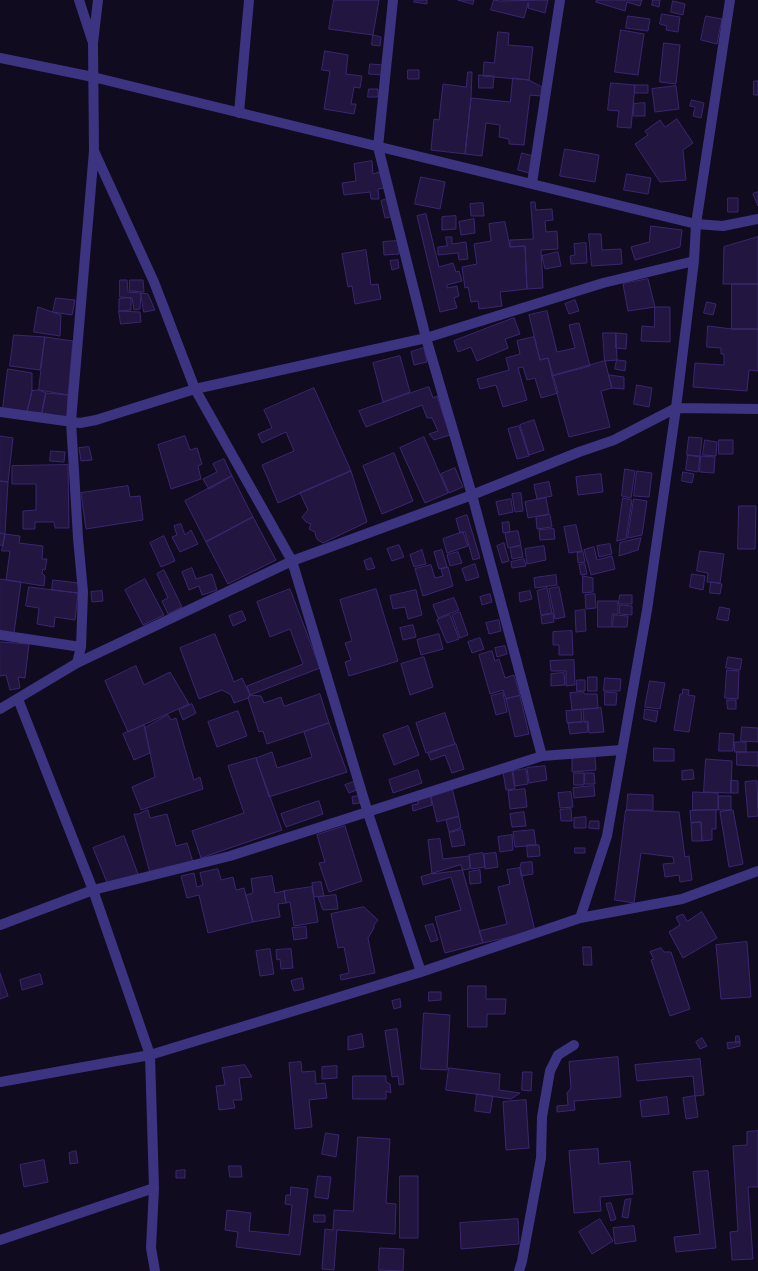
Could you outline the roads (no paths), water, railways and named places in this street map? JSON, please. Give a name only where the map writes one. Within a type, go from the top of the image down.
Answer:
[{"type":"street","points":[[79,0],[93,43]]},
{"type":"street","points":[[77,663],[81,647],[83,592],[78,538],[71,421],[94,151],[93,43],[98,0]]},
{"type":"street","points":[[239,113],[249,0]]},
{"type":"street","points":[[393,0],[378,147],[426,338],[472,495],[542,756]]},
{"type":"street","points":[[532,183],[560,0]]},
{"type":"street","points":[[580,918],[607,836],[621,750],[647,610],[676,408],[694,261],[696,224],[730,0]]},
{"type":"street","points":[[0,58],[93,78],[532,183],[696,224],[723,226],[758,219]]},
{"type":"street","points":[[94,151],[154,282],[195,390],[292,561],[368,813],[421,972]]},
{"type":"street","points":[[0,412],[80,423],[96,420],[195,390],[426,338],[603,283],[694,261]]},
{"type":"street","points":[[0,709],[77,663],[292,561],[472,495],[579,452],[614,440],[676,408],[758,409]]},
{"type":"street","points":[[0,635],[81,647]]},
{"type":"street","points":[[18,699],[92,890],[150,1055],[154,1188],[151,1248],[155,1271]]},
{"type":"street","points":[[0,925],[92,890],[230,856],[542,756],[621,750]]},
{"type":"street","points":[[0,1082],[150,1055],[421,972],[580,918],[682,899],[758,871]]},
{"type":"street","points":[[519,1271],[538,1172],[542,1117],[550,1072],[558,1055],[574,1045]]},
{"type":"street","points":[[0,1240],[154,1188]]}]
